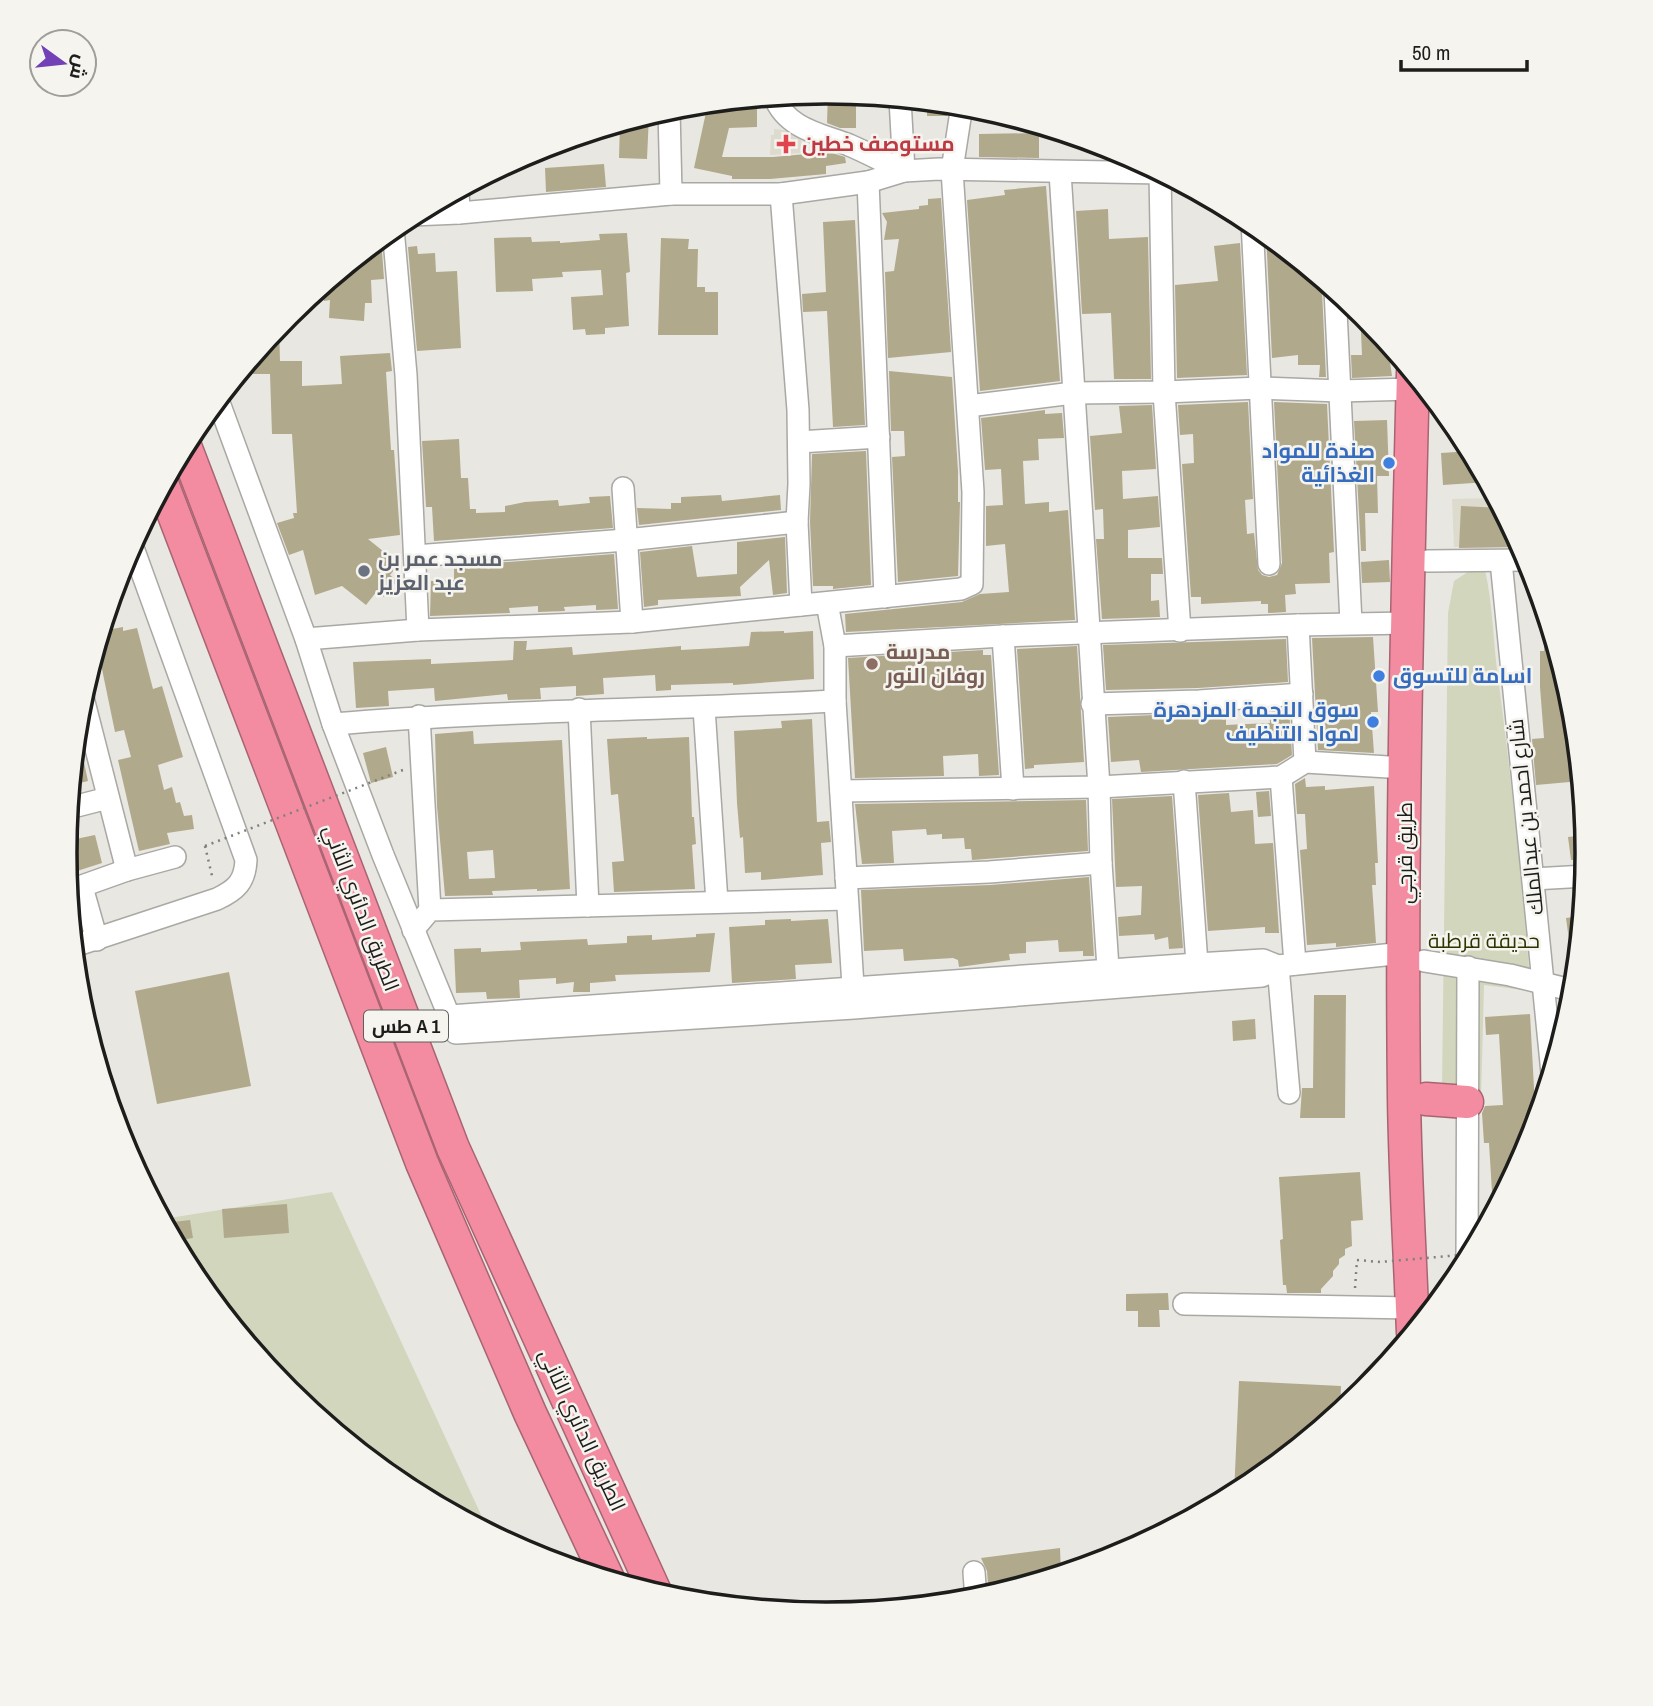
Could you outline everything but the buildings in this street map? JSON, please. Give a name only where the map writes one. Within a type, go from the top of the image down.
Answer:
[{"type":"highway","name":"طريق قرجي","points":[[1419,394],[1408,623],[1405,768],[1414,957],[1426,1099],[1420,1310]]},
{"type":"highway","name":"طريق قرجي","points":[[1419,395],[1427,561],[1414,957],[1404,1098],[1420,1311]]},
{"type":"highway","name":"الطريق الدائري الثاني","points":[[190,458],[453,1148],[650,1581]]},
{"type":"highway","name":"الطريق الدائري الثاني","points":[[167,497],[422,1163],[530,1413],[603,1568]]},
{"type":"highway","points":[[1426,1099],[1467,1102]]},
{"type":"street","points":[[779,105],[783,113],[804,129],[849,145],[904,171]]},
{"type":"street","points":[[900,108],[904,171]]},
{"type":"street","points":[[306,639],[418,629],[632,622],[961,589],[972,584],[974,492],[952,170],[961,116]]},
{"type":"street","points":[[669,121],[671,194]]},
{"type":"street","points":[[436,214],[671,194],[781,194],[868,182],[904,171],[1140,173]]},
{"type":"street","points":[[1060,172],[1099,787],[1108,979]]},
{"type":"street","points":[[868,182],[885,597]]},
{"type":"street","points":[[1162,183],[1164,393],[1180,631]]},
{"type":"street","points":[[781,194],[799,442],[797,522],[801,605]]},
{"type":"street","points":[[458,201],[459,213]]},
{"type":"street","points":[[1253,237],[1269,564]]},
{"type":"street","points":[[394,241],[406,375],[418,629]]},
{"type":"street","points":[[1336,303],[1351,623]]},
{"type":"street","points":[[968,406],[1073,393],[1164,393],[1260,388],[1340,391],[1412,386]]},
{"type":"street","points":[[222,411],[306,639],[333,724],[413,930],[453,1024],[1108,979],[1262,976],[1287,965]]},
{"type":"street","points":[[799,442],[879,437]]},
{"type":"street","points":[[623,488],[632,622]]},
{"type":"street","points":[[415,556],[625,540],[797,522]]},
{"type":"street","points":[[82,944],[216,899],[233,891],[246,870],[246,860],[137,559]]},
{"type":"street","points":[[1427,561],[1516,560]]},
{"type":"street","name":"شارع احمد بن عبدالملك","points":[[1501,561],[1549,1049]]},
{"type":"street","points":[[827,603],[835,646],[835,701],[853,998]]},
{"type":"street","points":[[835,646],[1003,636],[1408,623]]},
{"type":"street","points":[[1298,625],[1305,762]]},
{"type":"street","points":[[1003,636],[1013,789]]},
{"type":"street","points":[[1092,704],[1302,694]]},
{"type":"street","points":[[333,724],[419,716],[579,709],[704,708],[835,701]]},
{"type":"street","points":[[704,708],[717,902]]},
{"type":"street","points":[[579,709],[588,906]]},
{"type":"street","points":[[413,930],[430,910],[419,716]]},
{"type":"street","points":[[89,721],[127,870]]},
{"type":"street","points":[[841,791],[1099,787],[1281,776],[1305,762],[1405,768]]},
{"type":"street","points":[[1281,776],[1289,1093]]},
{"type":"street","points":[[1184,781],[1197,964]]},
{"type":"street","points":[[79,806],[108,799]]},
{"type":"street","points":[[78,888],[127,870],[175,857]]},
{"type":"street","points":[[430,910],[717,902],[989,872],[1101,863]]},
{"type":"street","points":[[1533,879],[1575,877]]},
{"type":"street","points":[[79,898],[97,940]]},
{"type":"street","points":[[1108,979],[1197,964],[1263,960],[1287,965],[1414,957],[1564,988]]},
{"type":"street","points":[[1466,1244],[1468,967]]},
{"type":"street","points":[[1184,1304],[1415,1316]]},
{"type":"street","points":[[974,1572],[975,1588]]},
{"type":"path","points":[[216,899],[205,846],[403,770]]},
{"type":"path","points":[[1355,1278],[1357,1260],[1380,1262],[1459,1255]]},
{"type":"shaded area","name":"مستوصف خطين","points":[[774,129],[802,132],[801,153],[770,155]]},
{"type":"shaded area","points":[[1487,498],[1510,545],[1454,547],[1452,499]]},
{"type":"green space","name":"حديقة قرطبة","points":[[1474,568],[1485,570],[1490,597],[1531,991],[1484,985],[1481,1097],[1442,1089],[1448,613],[1454,581]]},
{"type":"green space","points":[[332,1192],[483,1518],[410,1476],[332,1417],[263,1347],[232,1309],[203,1269],[172,1218]]},
{"type":"place","name":"مستوصف خطين","points":[[786,144]]},
{"type":"place","name":"صندة للمواد الغذائية","points":[[1389,463]]},
{"type":"place","name":"مسجد عمر بن عبد العزيز","points":[[364,571]]},
{"type":"place","name":"مدرسة روفان النور","points":[[872,664]]},
{"type":"place","name":"اسامة للتسوق","points":[[1379,676]]},
{"type":"place","name":"سوق النجمة المزدهرة لمواد التنظيف","points":[[1373,722]]}]
